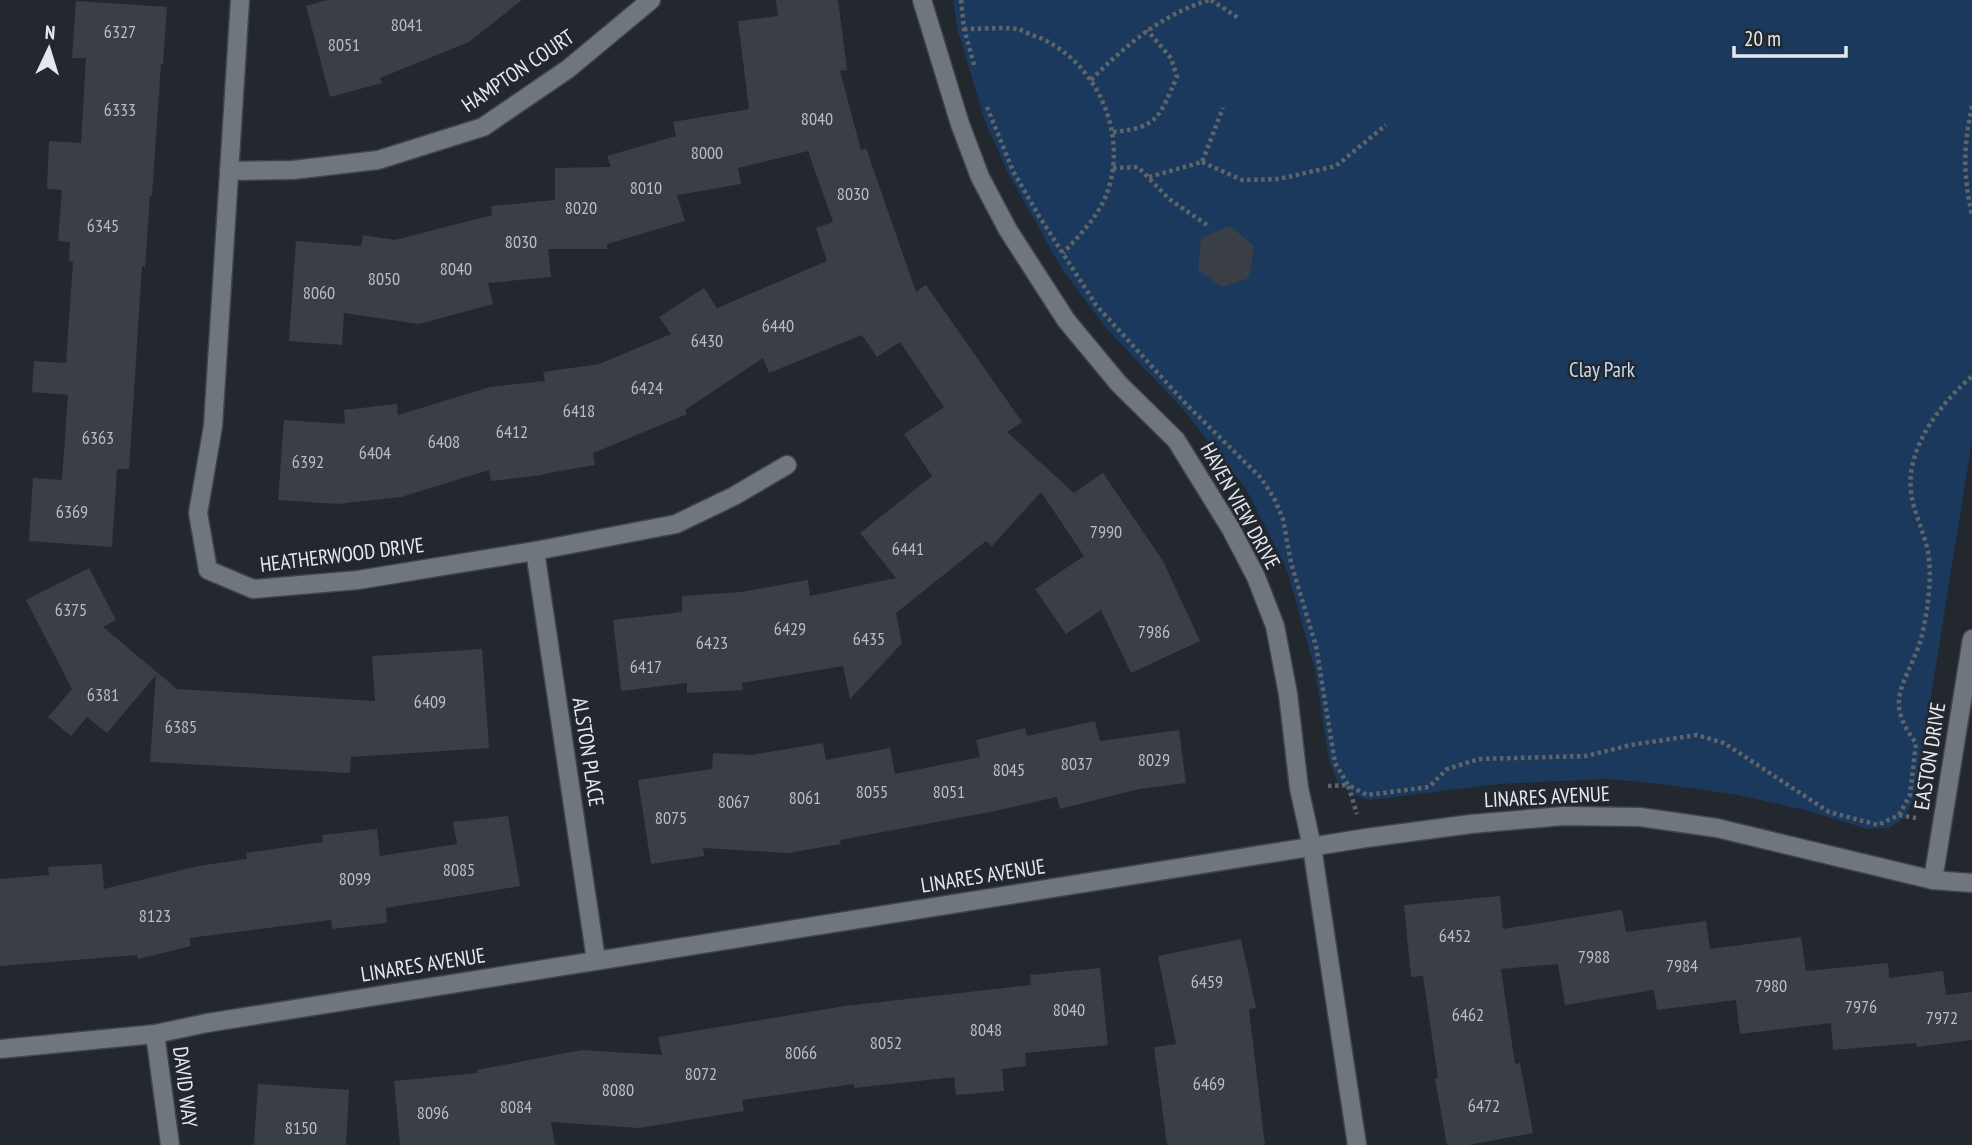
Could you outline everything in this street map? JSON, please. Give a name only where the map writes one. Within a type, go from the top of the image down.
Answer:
[{"type":"street","name":"HEATHERWOOD DRIVE","points":[[240,0],[213,426],[198,513],[208,570],[253,589],[358,580],[535,551],[676,524],[734,496],[787,465]]},
{"type":"street","name":"HAMPTON COURT","points":[[229,171],[293,170],[378,160],[483,127],[568,69],[651,0]]},
{"type":"street","name":"HAVEN VIEW DRIVE","points":[[922,0],[956,112],[976,167],[1008,230],[1066,320],[1119,384],[1176,440],[1231,528],[1256,577],[1275,626],[1288,694],[1299,788],[1312,847],[1357,1145]]},
{"type":"street","name":"ALSTON PLACE","points":[[535,551],[596,960]]},
{"type":"street","name":"EASTON DRIVE","points":[[1933,880],[1972,639]]},
{"type":"street","name":"LINARES AVENUE","points":[[0,1049],[155,1034],[207,1023],[596,960],[1312,847],[1471,824],[1563,816],[1640,817],[1717,828],[1933,880],[1972,883]]},
{"type":"street","name":"DAVID WAY","points":[[155,1034],[170,1145]]},
{"type":"path","points":[[961,0],[964,29],[978,79]]},
{"type":"path","points":[[1091,80],[1119,51],[1183,8],[1210,0],[1240,19]]},
{"type":"path","points":[[964,29],[1019,29],[1044,40],[1067,53],[1091,80],[1105,106],[1113,131],[1113,168],[1106,194],[1087,228],[1063,253]]},
{"type":"path","points":[[1113,131],[1138,130],[1158,117],[1177,77],[1171,58],[1147,30]]},
{"type":"path","points":[[986,104],[1013,171],[1096,305],[1186,404],[1261,478],[1274,498],[1283,519],[1291,563],[1316,646],[1335,763],[1348,785],[1367,795],[1429,787],[1447,769],[1479,759],[1586,755],[1697,735],[1724,743],[1829,812],[1878,825],[1899,815],[1910,795],[1916,743],[1904,727],[1899,705],[1900,686],[1920,644],[1930,577],[1926,542],[1912,504],[1911,474],[1918,448],[1945,402],[1972,376]]},
{"type":"path","points":[[1972,106],[1965,140],[1964,176],[1972,215]]},
{"type":"path","points":[[1202,162],[1223,108]]},
{"type":"path","points":[[1149,177],[1202,162],[1242,180],[1279,179],[1336,166],[1386,125]]},
{"type":"path","points":[[1113,168],[1138,167],[1169,199],[1210,227]]},
{"type":"green space","name":"Clay Park","points":[[953,0],[1972,0],[1972,440],[1915,796],[1905,817],[1889,828],[1868,829],[1801,809],[1738,795],[1607,779],[1499,784],[1369,800],[1354,795],[1338,783],[1329,759],[1315,670],[1287,570],[1246,489],[1182,408],[1106,328],[1062,269],[1008,173],[985,121],[958,31]]},
{"type":"building","points":[[327,0],[522,0],[469,42],[380,78],[382,83],[330,97],[306,6]]},
{"type":"building","points":[[776,0],[838,0],[847,70],[840,71],[861,150],[866,148],[916,292],[926,285],[1022,422],[1007,432],[1074,493],[1103,473],[1163,561],[1200,641],[1131,673],[1101,610],[1066,634],[1035,589],[1084,556],[1041,492],[992,546],[986,541],[896,613],[902,643],[850,699],[843,666],[742,683],[743,690],[687,693],[687,683],[621,691],[613,620],[682,612],[682,596],[741,592],[808,580],[810,596],[896,578],[860,533],[932,476],[904,434],[944,407],[900,342],[877,357],[862,335],[769,373],[763,358],[685,410],[687,414],[593,453],[595,465],[491,481],[489,470],[401,497],[338,504],[278,500],[284,420],[345,424],[344,410],[397,404],[398,415],[490,387],[545,381],[543,372],[599,364],[671,334],[659,317],[704,288],[717,308],[827,261],[816,228],[833,222],[808,151],[738,168],[741,184],[677,195],[685,221],[607,244],[607,249],[548,249],[551,277],[488,283],[493,304],[419,324],[344,313],[342,345],[289,341],[296,241],[361,246],[363,235],[395,240],[492,215],[491,206],[555,200],[555,168],[611,167],[607,156],[676,136],[673,122],[749,109],[738,21],[778,16]]},
{"type":"building","points":[[76,1],[167,7],[152,196],[145,267],[142,266],[129,469],[117,469],[112,547],[29,541],[33,478],[62,480],[68,395],[32,392],[34,361],[66,363],[73,262],[69,261],[70,242],[58,241],[62,190],[47,189],[49,141],[81,143],[86,58],[72,58]]},
{"type":"building","points":[[1230,226],[1254,246],[1249,278],[1222,287],[1198,270],[1201,238]]},
{"type":"building","points":[[89,568],[116,620],[103,627],[177,689],[375,701],[372,656],[482,649],[489,748],[351,757],[350,773],[150,762],[156,675],[107,733],[87,717],[71,736],[48,717],[72,689],[26,600]]},
{"type":"building","points":[[1095,721],[1100,741],[1179,730],[1186,783],[1139,789],[1060,809],[1057,797],[840,840],[841,844],[788,853],[703,848],[704,856],[651,864],[638,780],[712,769],[713,753],[752,755],[823,743],[826,760],[890,748],[895,774],[980,757],[976,740],[1025,728],[1027,736]]},
{"type":"building","points":[[508,816],[520,886],[386,908],[387,923],[332,929],[331,920],[189,938],[191,946],[138,959],[137,955],[0,966],[0,879],[49,875],[48,867],[102,864],[104,889],[198,866],[247,859],[246,853],[323,842],[322,835],[377,829],[380,856],[457,844],[453,822]]},
{"type":"building","points":[[1500,896],[1503,929],[1622,910],[1626,932],[1706,921],[1710,949],[1801,937],[1806,971],[1888,963],[1889,978],[1943,971],[1946,995],[1972,992],[1972,1040],[1917,1047],[1916,1043],[1833,1050],[1831,1023],[1740,1034],[1736,1000],[1657,1010],[1654,990],[1565,1005],[1558,964],[1501,969],[1515,1064],[1520,1063],[1533,1133],[1468,1145],[1447,1145],[1435,1079],[1438,1078],[1423,976],[1411,977],[1404,905]]},
{"type":"building","points":[[1241,939],[1256,1008],[1249,1009],[1265,1145],[1167,1145],[1154,1047],[1176,1044],[1158,956]]},
{"type":"building","points":[[1100,968],[1108,1045],[1025,1053],[1026,1066],[1002,1069],[1004,1091],[956,1095],[954,1077],[854,1088],[854,1084],[742,1100],[744,1111],[639,1128],[551,1122],[555,1145],[400,1145],[394,1081],[478,1073],[477,1070],[582,1050],[662,1055],[658,1037],[845,1006],[1031,985],[1030,975]]},
{"type":"building","points":[[258,1084],[349,1090],[346,1145],[254,1145]]}]
